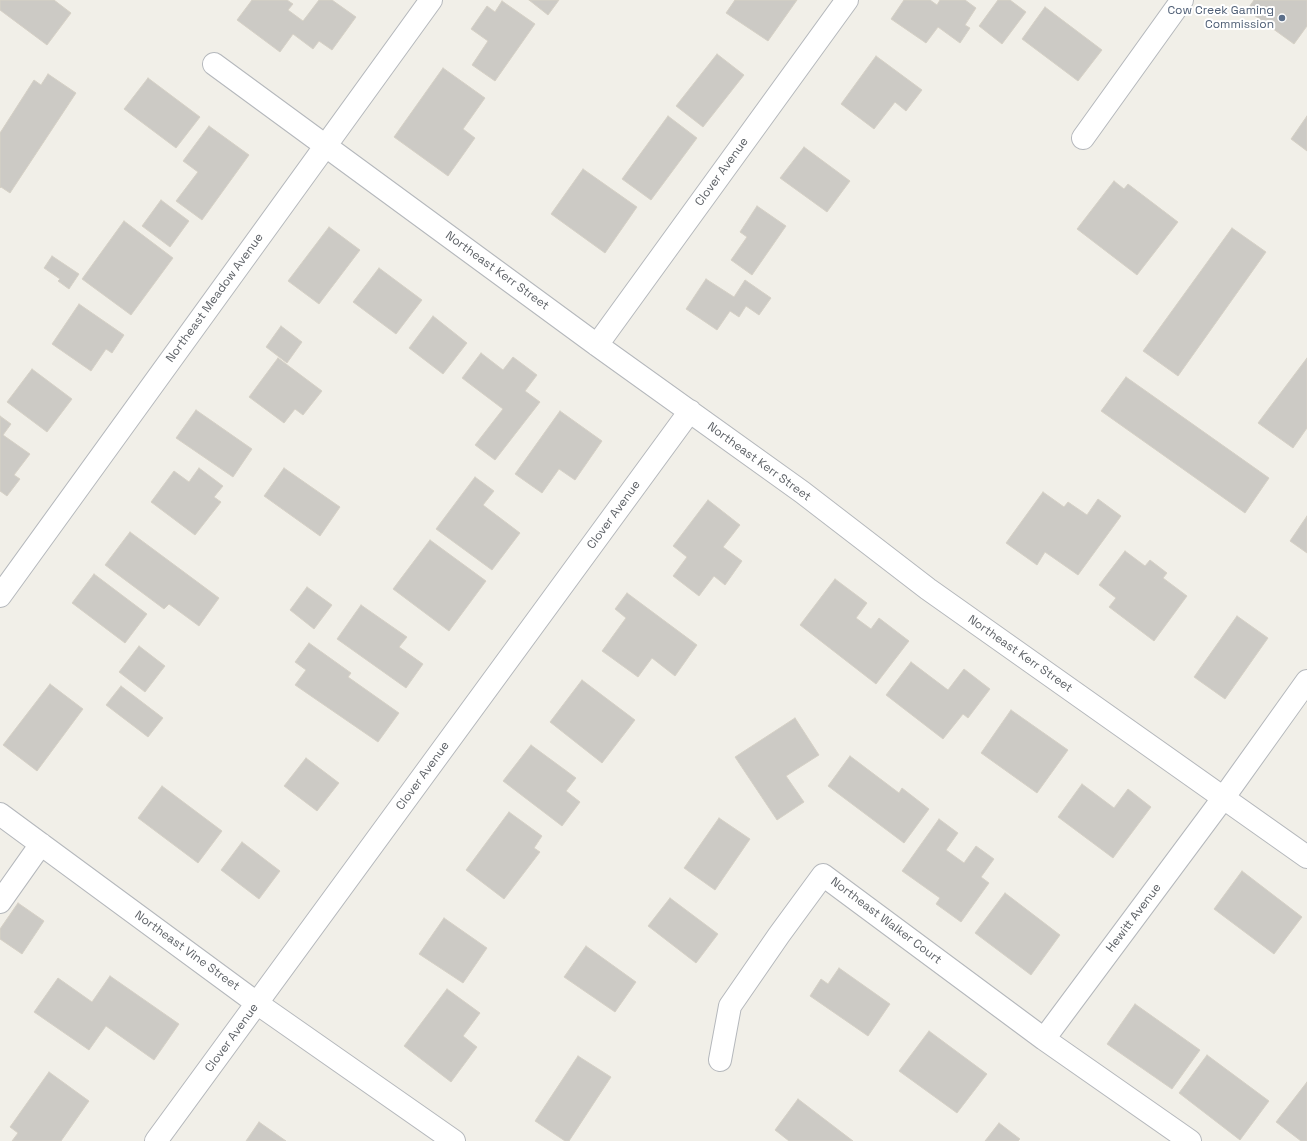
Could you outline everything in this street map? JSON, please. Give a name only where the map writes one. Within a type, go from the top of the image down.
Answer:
[{"type":"street","name":"Northeast Meadow Avenue","points":[[0,596],[431,0]]},
{"type":"street","name":"Clover Avenue","points":[[597,345],[847,0]]},
{"type":"street","points":[[1083,138],[1182,0]]},
{"type":"street","name":"Northeast Kerr Street","points":[[214,64],[597,345],[802,492],[928,589],[1307,857]]},
{"type":"street","name":"Clover Avenue","points":[[156,1141],[258,1004],[690,411]]},
{"type":"street","name":"Hewitt Avenue","points":[[1044,1039],[1224,797],[1307,681]]},
{"type":"street","name":"Northeast Vine Street","points":[[0,814],[258,1004],[454,1141]]},
{"type":"street","points":[[0,902],[41,844]]},
{"type":"street","name":"Northeast Walker Court","points":[[720,1060],[730,1006],[823,875],[1044,1039]]},
{"type":"street","points":[[1044,1039],[1190,1141]]},
{"type":"building","points":[[0,0],[54,0],[71,13],[47,45],[0,10]]},
{"type":"building","points":[[252,0],[287,0],[293,4],[288,10],[303,21],[319,0],[332,0],[356,17],[332,50],[319,41],[313,49],[293,34],[280,52],[237,20]]},
{"type":"building","points":[[529,0],[559,0],[548,15]]},
{"type":"building","points":[[735,0],[797,0],[768,41],[726,13]]},
{"type":"building","points":[[904,0],[930,0],[937,5],[940,0],[965,0],[976,8],[965,25],[970,28],[960,43],[938,27],[926,43],[891,19]]},
{"type":"building","points":[[998,0],[1010,0],[1026,12],[1002,44],[979,26]]},
{"type":"building","name":"Cow Creek Gaming Commission","points":[[1254,0],[1307,0],[1307,26],[1294,44],[1247,10]]},
{"type":"building","points":[[502,1],[535,24],[495,81],[472,65],[488,41],[471,29],[487,6],[495,12]]},
{"type":"building","points":[[1045,7],[1102,50],[1078,81],[1022,39]]},
{"type":"building","points":[[717,54],[744,75],[703,127],[676,106]]},
{"type":"building","points":[[876,56],[922,90],[906,111],[895,102],[874,129],[841,104]]},
{"type":"building","points":[[443,68],[485,98],[463,129],[475,138],[448,176],[394,137]]},
{"type":"building","points":[[48,74],[76,93],[10,193],[1,187],[0,188],[0,133],[34,80],[41,85]]},
{"type":"building","points":[[148,78],[200,117],[176,148],[124,109]]},
{"type":"building","points":[[668,116],[697,138],[651,200],[622,179]]},
{"type":"building","points":[[1307,116],[1307,151],[1291,139]]},
{"type":"building","points":[[209,126],[249,155],[202,220],[176,201],[198,172],[183,161]]},
{"type":"building","points":[[804,147],[850,181],[827,212],[780,178]]},
{"type":"building","points":[[583,169],[637,207],[605,253],[551,214]]},
{"type":"building","points":[[1114,181],[1124,189],[1128,184],[1178,222],[1137,275],[1077,229]]},
{"type":"building","points":[[161,200],[189,221],[170,247],[142,226]]},
{"type":"building","points":[[757,206],[786,226],[752,275],[731,260],[747,237],[740,232]]},
{"type":"building","points":[[124,221],[173,258],[131,315],[82,279]]},
{"type":"building","points":[[329,227],[360,250],[319,304],[288,281]]},
{"type":"building","points":[[1232,228],[1266,252],[1178,376],[1143,351]]},
{"type":"building","points":[[52,256],[79,274],[69,289],[58,281],[60,279],[44,268]]},
{"type":"building","points":[[379,268],[422,300],[396,334],[353,302]]},
{"type":"building","points":[[706,279],[734,297],[745,280],[771,298],[759,315],[746,306],[739,317],[730,311],[717,330],[686,309]]},
{"type":"building","points":[[79,304],[124,335],[112,353],[106,349],[91,371],[52,344]]},
{"type":"building","points":[[433,316],[467,343],[443,374],[409,348]]},
{"type":"building","points":[[281,326],[302,342],[287,363],[266,347]]},
{"type":"building","points":[[481,353],[503,370],[513,357],[537,375],[525,391],[540,402],[495,460],[475,445],[503,409],[462,378]]},
{"type":"building","points":[[278,358],[322,391],[303,415],[295,409],[284,423],[249,397]]},
{"type":"building","points":[[1307,358],[1307,428],[1293,448],[1258,423]]},
{"type":"building","points":[[32,369],[72,399],[47,432],[7,402]]},
{"type":"building","points":[[1126,377],[1269,478],[1245,513],[1101,411]]},
{"type":"building","points":[[196,410],[252,449],[233,477],[176,438]]},
{"type":"building","points":[[560,411],[602,441],[575,480],[559,469],[542,493],[515,474]]},
{"type":"building","points":[[0,416],[11,424],[3,435],[30,454],[14,475],[20,479],[7,496],[0,491]]},
{"type":"building","points":[[199,468],[223,486],[214,497],[221,502],[195,535],[151,502],[174,471],[189,482]]},
{"type":"building","points":[[284,468],[340,507],[320,536],[264,496]]},
{"type":"building","points":[[475,477],[494,491],[483,505],[520,533],[492,570],[436,529]]},
{"type":"building","points":[[1043,492],[1064,507],[1068,502],[1087,515],[1098,499],[1121,516],[1078,575],[1045,552],[1037,565],[1006,543]]},
{"type":"building","points":[[708,500],[740,525],[723,547],[742,561],[725,585],[714,576],[699,596],[673,576],[687,557],[673,546]]},
{"type":"building","points":[[1307,516],[1307,553],[1290,541]]},
{"type":"building","points":[[130,532],[219,598],[199,626],[169,604],[164,609],[105,565]]},
{"type":"building","points":[[430,540],[486,581],[449,631],[393,589]]},
{"type":"building","points":[[1125,551],[1145,566],[1150,560],[1167,573],[1163,578],[1187,596],[1154,641],[1109,607],[1116,598],[1099,585]]},
{"type":"building","points":[[94,574],[147,614],[125,643],[72,603]]},
{"type":"building","points":[[835,579],[867,603],[856,618],[871,629],[879,618],[909,641],[876,684],[800,625]]},
{"type":"building","points":[[307,587],[332,605],[314,629],[290,610]]},
{"type":"building","points":[[627,593],[697,645],[675,676],[652,658],[638,677],[602,651],[626,618],[615,609]]},
{"type":"building","points":[[361,605],[407,637],[399,647],[423,664],[406,688],[337,639]]},
{"type":"building","points":[[1237,616],[1268,638],[1225,699],[1194,677]]},
{"type":"building","points":[[309,643],[351,673],[348,677],[399,713],[378,742],[295,685],[306,670],[295,662]]},
{"type":"building","points":[[139,646],[165,666],[145,692],[119,672]]},
{"type":"building","points":[[911,662],[948,690],[964,669],[990,689],[968,718],[963,714],[943,739],[886,695]]},
{"type":"building","points":[[582,680],[635,720],[602,763],[550,722]]},
{"type":"building","points":[[50,684],[83,709],[37,771],[3,745]]},
{"type":"building","points":[[121,686],[163,718],[148,737],[106,705]]},
{"type":"building","points":[[1011,710],[1068,750],[1037,793],[981,753]]},
{"type":"building","points":[[795,718],[819,755],[786,776],[804,802],[777,820],[735,757]]},
{"type":"building","points":[[531,745],[576,778],[566,791],[580,802],[562,826],[503,781]]},
{"type":"building","points":[[850,756],[899,793],[902,788],[929,809],[904,843],[828,786]]},
{"type":"building","points":[[306,758],[339,783],[317,811],[284,786]]},
{"type":"building","points":[[1082,784],[1114,808],[1128,789],[1151,807],[1113,858],[1058,817]]},
{"type":"building","points":[[162,786],[222,831],[198,863],[138,818]]},
{"type":"building","points":[[509,812],[542,836],[534,848],[540,852],[504,899],[466,870]]},
{"type":"building","points":[[719,818],[750,839],[715,890],[684,868]]},
{"type":"building","points":[[939,819],[958,833],[946,850],[964,863],[976,846],[994,859],[981,877],[989,883],[961,922],[936,904],[940,898],[902,871]]},
{"type":"building","points":[[242,842],[280,871],[259,899],[221,870]]},
{"type":"building","points":[[1242,871],[1302,917],[1274,954],[1214,909]]},
{"type":"building","points":[[1005,893],[1060,935],[1031,975],[975,933]]},
{"type":"building","points":[[670,898],[718,934],[696,963],[648,926]]},
{"type":"building","points":[[18,903],[44,921],[22,954],[0,939],[0,929]]},
{"type":"building","points":[[444,918],[487,948],[463,983],[419,954]]},
{"type":"building","points":[[586,946],[636,982],[615,1012],[564,977]]},
{"type":"building","points":[[839,968],[890,1004],[868,1036],[810,996],[821,979],[828,984]]},
{"type":"building","points":[[110,976],[179,1024],[154,1060],[106,1026],[89,1050],[34,1012],[58,978],[92,1002]]},
{"type":"building","points":[[447,989],[480,1013],[463,1036],[477,1047],[451,1082],[404,1046]]},
{"type":"building","points":[[1135,1004],[1200,1050],[1172,1089],[1107,1044]]},
{"type":"building","points":[[929,1031],[987,1074],[957,1113],[899,1071]]},
{"type":"building","points":[[1207,1055],[1269,1101],[1240,1140],[1179,1093]]},
{"type":"building","points":[[578,1056],[611,1077],[569,1141],[565,1141],[535,1121]]},
{"type":"building","points":[[49,1072],[89,1101],[61,1141],[12,1141],[18,1133],[10,1127]]},
{"type":"building","points":[[1307,1082],[1307,1141],[1301,1141],[1276,1122]]},
{"type":"building","points":[[798,1099],[853,1141],[789,1141],[775,1130]]},
{"type":"building","points":[[259,1122],[286,1141],[246,1141]]},
{"type":"building","points":[[999,1123],[1020,1139],[1018,1141],[985,1141]]},
{"type":"place","name":"Cow Creek Gaming Commission","points":[[1282,18]]}]
